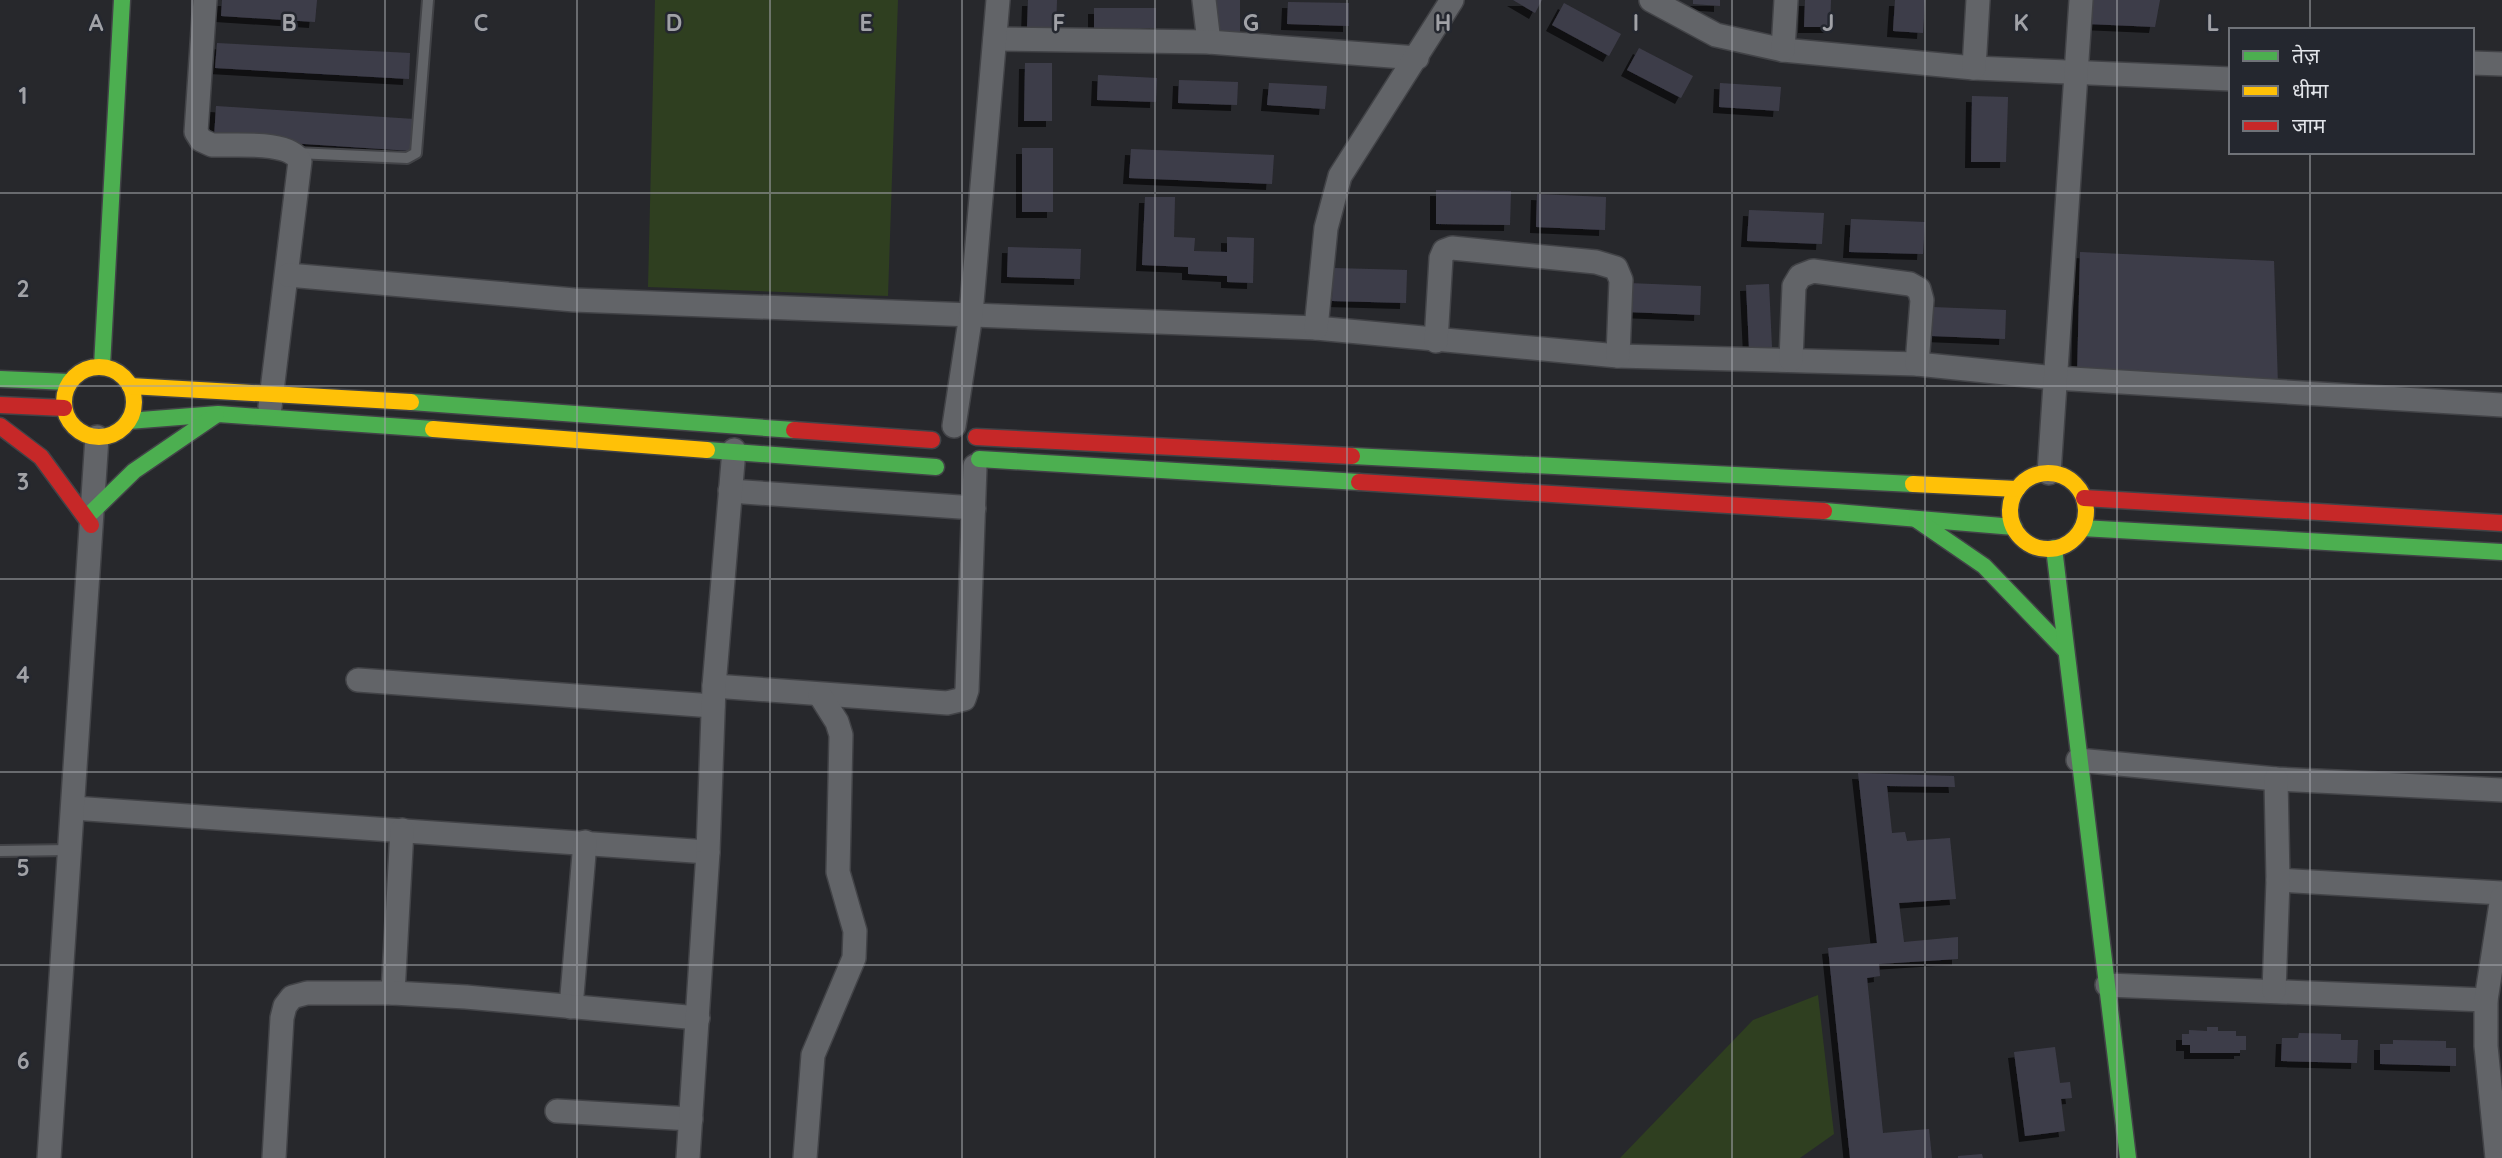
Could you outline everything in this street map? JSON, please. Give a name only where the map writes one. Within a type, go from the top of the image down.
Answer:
[{"type":"main road","points":[[102,366],[122,0]]},
{"type":"main road","points":[[102,366],[119,373],[130,386],[134,404],[128,421],[115,433],[97,437],[75,428],[64,408],[69,382],[83,370],[102,366]]},
{"type":"main road","points":[[0,379],[69,382]]},
{"type":"main road","points":[[130,386],[272,392],[932,440]]},
{"type":"main road","points":[[0,405],[64,408]]},
{"type":"main road","points":[[128,421],[218,414],[734,450],[959,469],[1913,516],[2014,527]]},
{"type":"main road","points":[[0,426],[35,449],[92,519],[134,471],[218,414]]},
{"type":"main road","points":[[959,469],[930,454],[932,440],[942,430],[954,426],[971,431],[976,437],[2017,489]]},
{"type":"main road","points":[[959,469],[976,437]]},
{"type":"main road","points":[[2049,473],[2071,480],[2084,498],[2085,518],[2075,537],[2054,548],[2030,544],[2014,527],[2010,507],[2017,489],[2026,480],[2049,473]]},
{"type":"main road","points":[[2084,498],[2502,523]]},
{"type":"main road","points":[[1913,516],[1984,566],[2066,650]]},
{"type":"main road","points":[[2081,528],[2502,552]]},
{"type":"main road","points":[[2054,548],[2127,1158]]},
{"type":"street","points":[[205,0],[196,132],[201,140],[212,145],[285,148],[296,153],[300,161],[269,417]]},
{"type":"street","points":[[954,426],[971,314],[998,0]]},
{"type":"street","points":[[1204,0],[1209,42]]},
{"type":"street","points":[[1316,328],[1326,228],[1340,176],[1452,0]]},
{"type":"street","points":[[1651,0],[1716,35],[1783,50],[1974,68],[2229,79]]},
{"type":"street","points":[[1783,50],[1786,0]]},
{"type":"street","points":[[1974,68],[1978,0]]},
{"type":"street","points":[[2049,473],[2081,0]]},
{"type":"street","points":[[995,39],[1209,42],[1417,58]]},
{"type":"street","points":[[2474,63],[2502,64]]},
{"type":"street","points":[[1436,341],[1441,258],[1444,251],[1452,248],[1595,262],[1616,268],[1621,280],[1618,356]]},
{"type":"street","points":[[1791,360],[1794,286],[1800,276],[1813,271],[1910,284],[1919,289],[1922,300],[1917,364]]},
{"type":"street","points":[[288,275],[574,300],[1316,328],[1618,356],[1917,364],[2055,378],[2502,405]]},
{"type":"street","points":[[49,1158],[97,437]]},
{"type":"street","points":[[688,1158],[708,852],[714,696],[734,450]]},
{"type":"street","points":[[358,680],[714,696],[820,695],[947,703],[964,699],[967,690],[974,508],[959,469]]},
{"type":"street","points":[[730,491],[974,508]]},
{"type":"street","points":[[805,1158],[813,1055],[850,970],[855,944],[855,931],[838,872],[841,735],[837,722],[820,695]]},
{"type":"street","points":[[2078,760],[2276,779],[2502,789]]},
{"type":"street","points":[[2274,991],[2278,880],[2276,779]]},
{"type":"street","points":[[73,808],[708,852]]},
{"type":"street","points":[[393,993],[402,830]]},
{"type":"street","points":[[571,1007],[585,842]]},
{"type":"street","points":[[2278,880],[2502,895],[2486,1000],[2494,1047],[2497,1158]]},
{"type":"street","points":[[2107,985],[2486,1000]]},
{"type":"street","points":[[274,1158],[285,1006],[292,997],[307,993],[393,993],[698,1018]]},
{"type":"street","points":[[557,1111],[691,1119]]},
{"type":"lane","points":[[296,153],[407,158],[416,153],[428,0]]},
{"type":"lane","points":[[0,851],[70,850]]},
{"type":"green space","points":[[655,0],[898,0],[888,296],[648,287]]},
{"type":"green space","points":[[1818,995],[1834,1134],[1800,1158],[1620,1158],[1753,1020]]},
{"type":"building","points":[[222,0],[317,0],[315,22],[221,16]]},
{"type":"building","points":[[1028,0],[1057,0],[1056,28],[1027,27]]},
{"type":"building","points":[[1216,0],[1240,0],[1240,33],[1215,33]]},
{"type":"building","points":[[1513,0],[1542,0],[1535,13]]},
{"type":"building","points":[[1693,0],[1720,0],[1720,6],[1693,4]]},
{"type":"building","points":[[1805,0],[1831,0],[1830,27],[1804,27]]},
{"type":"building","points":[[1895,0],[1925,0],[1923,33],[1893,31]]},
{"type":"building","points":[[2090,0],[2160,0],[2155,27],[2088,24]]},
{"type":"building","points":[[1288,2],[1349,3],[1349,26],[1287,24]]},
{"type":"building","points":[[1564,3],[1621,34],[1609,56],[1552,25]]},
{"type":"building","points":[[1094,8],[1156,8],[1156,28],[1094,28]]},
{"type":"building","points":[[217,43],[410,53],[409,79],[215,68]]},
{"type":"building","points":[[1639,48],[1693,76],[1681,98],[1627,70]]},
{"type":"building","points":[[1025,63],[1052,63],[1052,121],[1024,121]]},
{"type":"building","points":[[1098,75],[1157,78],[1156,102],[1097,100]]},
{"type":"building","points":[[1179,80],[1238,82],[1237,105],[1178,103]]},
{"type":"building","points":[[1269,83],[1327,86],[1325,109],[1267,105]]},
{"type":"building","points":[[1720,83],[1781,87],[1779,111],[1719,107]]},
{"type":"building","points":[[1972,96],[2008,97],[2006,162],[1971,162]]},
{"type":"building","points":[[216,106],[414,119],[412,151],[214,138]]},
{"type":"building","points":[[1022,148],[1053,148],[1053,212],[1022,212]]},
{"type":"building","points":[[1131,149],[1274,155],[1272,184],[1129,178]]},
{"type":"building","points":[[1436,190],[1511,191],[1510,225],[1436,224]]},
{"type":"building","points":[[1537,194],[1606,197],[1605,230],[1536,227]]},
{"type":"building","points":[[1145,197],[1175,197],[1174,237],[1195,238],[1194,251],[1227,252],[1227,237],[1254,238],[1253,283],[1227,282],[1227,276],[1188,274],[1188,267],[1142,265]]},
{"type":"building","points":[[1749,210],[1824,213],[1822,244],[1747,241]]},
{"type":"building","points":[[1851,219],[1925,222],[1923,254],[1849,252]]},
{"type":"building","points":[[1008,247],[1081,249],[1080,279],[1007,277]]},
{"type":"building","points":[[2080,252],[2274,261],[2278,386],[2077,377]]},
{"type":"building","points":[[1333,268],[1407,270],[1406,303],[1332,301]]},
{"type":"building","points":[[1628,283],[1701,286],[1700,315],[1627,312]]},
{"type":"building","points":[[1769,284],[1772,348],[1749,349],[1746,285]]},
{"type":"building","points":[[1932,307],[2006,310],[2005,339],[1931,336]]},
{"type":"building","points":[[1858,773],[1954,776],[1955,787],[1887,786],[1892,833],[1905,832],[1907,841],[1950,838],[1956,899],[1899,903],[1904,942],[1958,937],[1958,959],[1879,964],[1880,976],[1867,978],[1883,1133],[1929,1129],[1932,1158],[1850,1158],[1828,948],[1877,943]]},
{"type":"building","points":[[2207,1027],[2218,1027],[2218,1031],[2236,1031],[2236,1036],[2246,1036],[2246,1050],[2240,1050],[2240,1053],[2190,1053],[2190,1045],[2182,1045],[2182,1034],[2189,1034],[2189,1030],[2207,1031]]},
{"type":"building","points":[[2299,1033],[2341,1034],[2341,1040],[2358,1040],[2357,1063],[2281,1061],[2282,1038],[2298,1038]]},
{"type":"building","points":[[2393,1040],[2446,1041],[2446,1048],[2456,1048],[2456,1066],[2380,1064],[2380,1044],[2393,1044]]},
{"type":"building","points":[[2055,1047],[2060,1083],[2070,1082],[2072,1098],[2061,1099],[2065,1131],[2025,1136],[2014,1052]]},
{"type":"building","points":[[1982,1154],[1983,1158],[1958,1158],[1958,1156]]},
{"type":"traffic: fast","points":[[102,366],[122,0]]},
{"type":"traffic: fast","points":[[0,379],[69,382]]},
{"type":"traffic: fast","points":[[411,402],[794,430]]},
{"type":"traffic: fast","points":[[128,421],[218,414],[433,429]]},
{"type":"traffic: fast","points":[[92,512],[134,471],[216,415]]},
{"type":"traffic: fast","points":[[707,450],[936,467]]},
{"type":"traffic: fast","points":[[1352,456],[1913,484]]},
{"type":"traffic: fast","points":[[979,459],[1359,482]]},
{"type":"traffic: fast","points":[[1824,511],[2014,527]]},
{"type":"traffic: fast","points":[[1917,520],[1984,566],[2065,650]]},
{"type":"traffic: fast","points":[[2082,528],[2502,552]]},
{"type":"traffic: fast","points":[[2054,548],[2128,1158]]},
{"type":"traffic: slow","points":[[99,367],[124,377],[134,402],[124,427],[99,437],[74,427],[64,402],[74,377],[99,367]]},
{"type":"traffic: slow","points":[[130,386],[411,402]]},
{"type":"traffic: slow","points":[[433,429],[707,450]]},
{"type":"traffic: slow","points":[[2048,473],[2062,476],[2075,484],[2083,497],[2086,511],[2083,525],[2075,538],[2062,546],[2048,549],[2034,546],[2021,538],[2013,525],[2010,511],[2013,497],[2021,484],[2034,476],[2048,473]]},
{"type":"traffic: slow","points":[[1913,484],[2017,489]]},
{"type":"traffic: jam","points":[[0,405],[64,408]]},
{"type":"traffic: jam","points":[[0,426],[41,457],[91,525]]},
{"type":"traffic: jam","points":[[794,430],[932,440]]},
{"type":"traffic: jam","points":[[976,437],[1352,456]]},
{"type":"traffic: jam","points":[[1359,482],[1824,511]]},
{"type":"traffic: jam","points":[[2084,498],[2502,523]]}]
